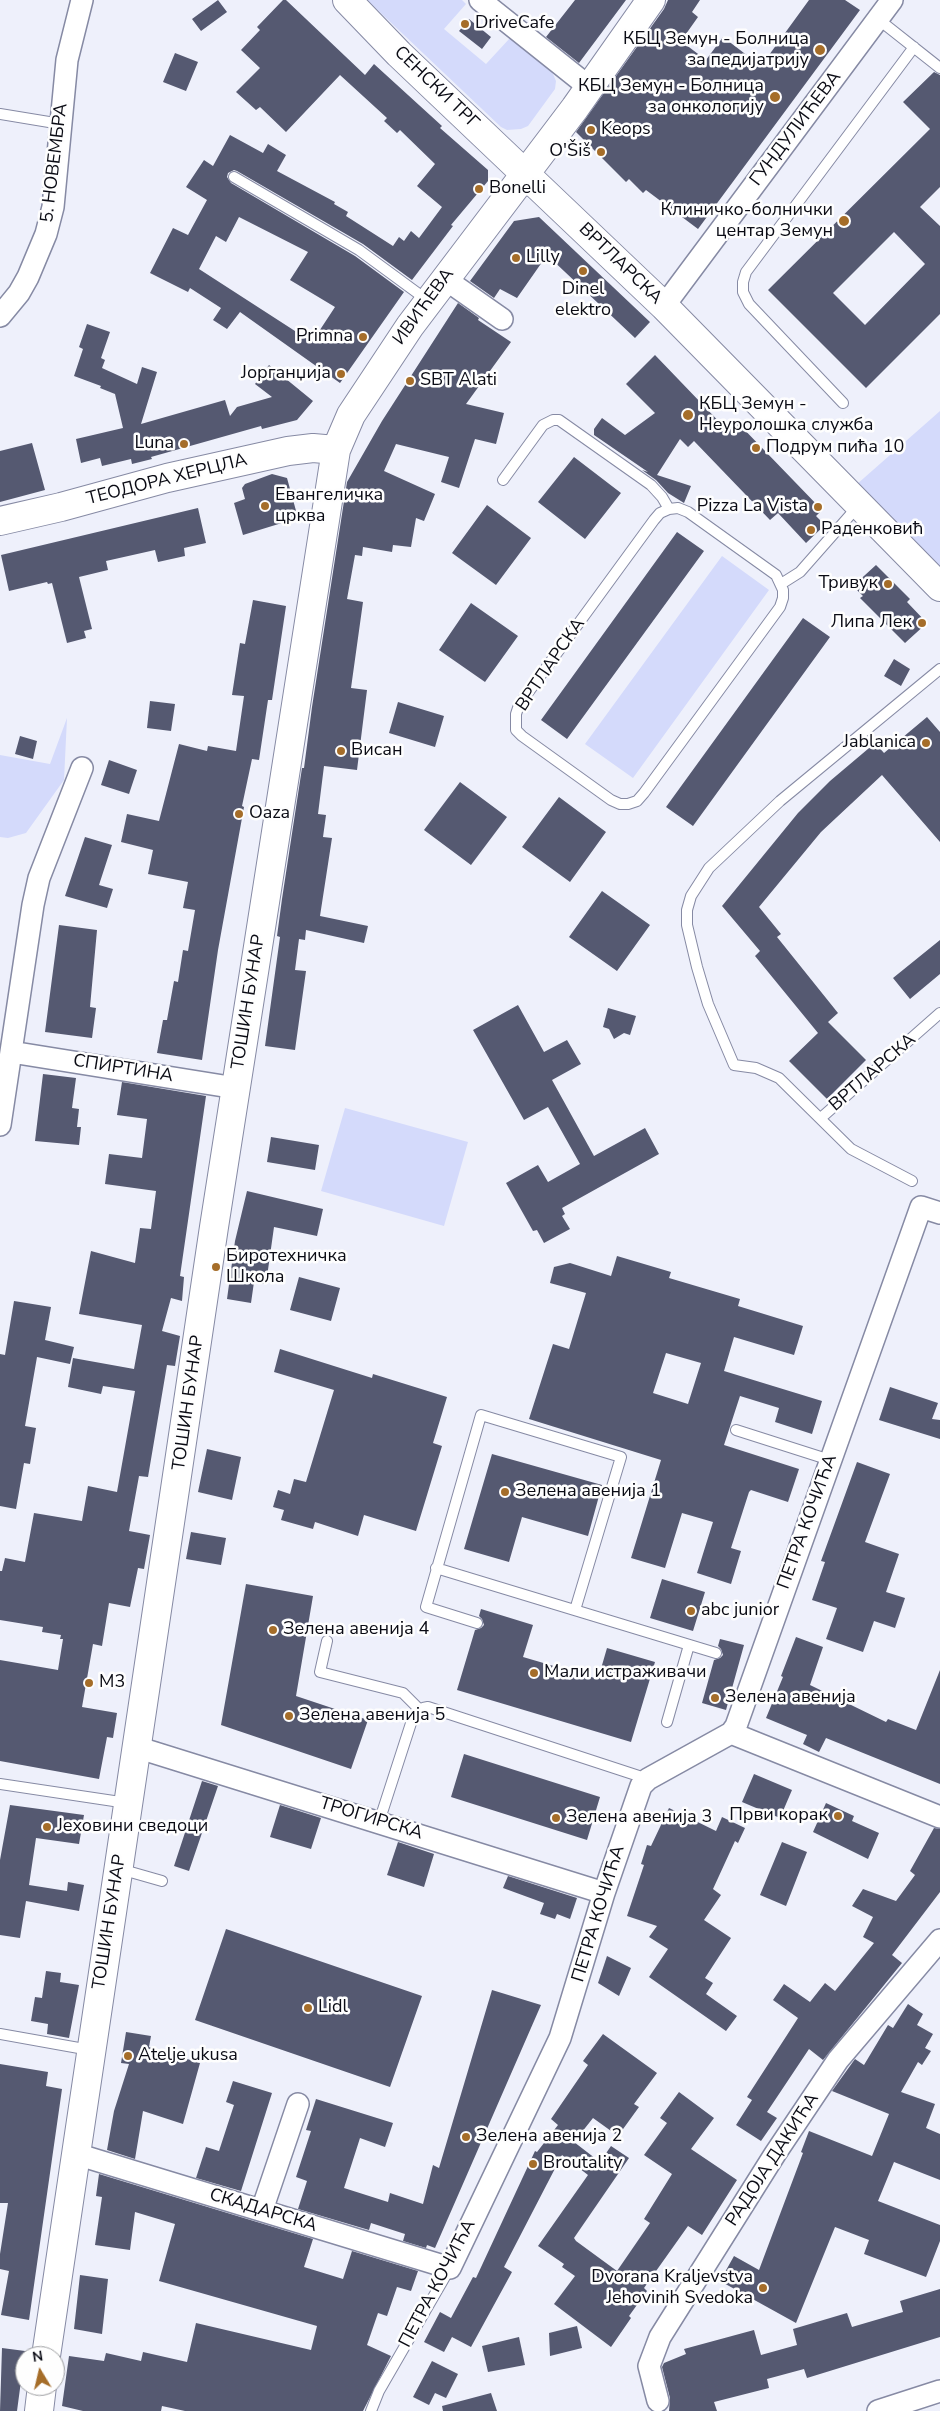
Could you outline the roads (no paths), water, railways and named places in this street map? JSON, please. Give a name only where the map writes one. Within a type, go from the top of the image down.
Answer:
[{"type":"main road","name":"СЕНСКИ ТРГ","points":[[347,0],[399,54],[526,174]]},
{"type":"main road","name":"ИВИЋЕВА","points":[[336,450],[351,415],[396,345],[526,174],[651,0]]},
{"type":"main road","name":"ВРТЛАРСКА","points":[[526,174],[664,306],[940,587]]},
{"type":"main road","name":"ТЕОДОРА ХЕРЦЛА","points":[[0,521],[61,507],[167,478],[288,451],[313,448],[336,450]]},
{"type":"main road","name":"ТОШИН БУНАР","points":[[47,2346],[236,1088],[336,450]]},
{"type":"main road","points":[[38,2411],[40,2396]]},
{"type":"street","name":"5. НОВЕМБРА","points":[[0,316],[19,292],[46,234],[53,207],[67,60],[82,0]]},
{"type":"street","points":[[480,0],[589,87]]},
{"type":"street","name":"ГУНДУЛИЋЕВА","points":[[664,306],[883,7]]},
{"type":"street","points":[[445,279],[502,319]]},
{"type":"street","points":[[0,1125],[32,912],[39,878],[82,768]]},
{"type":"street","name":"СПИРТИНА","points":[[11,1052],[236,1088]]},
{"type":"street","name":"ПЕТРА КОЧИЋА","points":[[450,2268],[560,2038],[604,1893],[637,1794],[648,1779],[731,1733],[739,1718],[921,1207],[940,1213]]},
{"type":"street","points":[[731,1733],[940,1818]]},
{"type":"street","name":"ТРОГИРСКА","points":[[136,1747],[604,1893]]},
{"type":"street","name":"РАДОЈА ДАКИЋА","points":[[658,2401],[649,2366],[660,2336],[775,2154],[838,2060],[940,1940]]},
{"type":"street","points":[[262,2210],[298,2104]]},
{"type":"street","name":"СКАДАРСКА","points":[[76,2154],[450,2268]]},
{"type":"street","points":[[878,2411],[940,2391]]},
{"type":"lane","points":[[883,7],[914,47],[940,68]]},
{"type":"lane","points":[[843,403],[749,304],[743,292],[742,282],[746,272],[914,47]]},
{"type":"lane","points":[[0,114],[61,124]]},
{"type":"lane","points":[[234,178],[359,250],[428,301]]},
{"type":"lane","points":[[504,480],[543,425],[553,420],[559,420],[651,486],[662,496],[669,508],[678,508],[688,512],[776,575],[781,584],[800,572],[860,504]]},
{"type":"lane","name":"ВРТЛАРСКА","points":[[669,508],[660,513],[654,520],[520,705],[516,714],[516,730],[522,736],[611,800],[628,804],[637,801],[644,793],[780,607],[783,598],[781,584]]},
{"type":"lane","name":"ВРТЛАРСКА","points":[[940,669],[780,802],[709,868],[695,889],[687,910],[687,925],[696,967],[708,1004],[734,1065],[756,1068],[779,1078],[822,1118],[940,1014]]},
{"type":"lane","points":[[822,1118],[851,1149],[912,1181]]},
{"type":"lane","points":[[477,1623],[426,1607],[481,1415],[621,1457],[575,1610]]},
{"type":"lane","points":[[736,1430],[830,1460]]},
{"type":"lane","points":[[436,1568],[716,1653]]},
{"type":"lane","points":[[326,1640],[320,1672],[403,1693],[419,1709]]},
{"type":"lane","points":[[667,1722],[689,1645]]},
{"type":"lane","points":[[379,1822],[413,1717],[419,1709],[428,1707],[648,1779]]},
{"type":"lane","points":[[0,1784],[128,1803]]},
{"type":"lane","points":[[118,1869],[162,1881]]},
{"type":"lane","points":[[0,2034],[91,2050]]},
{"type":"lane","name":"ПЕТРА КОЧИЋА","points":[[371,2411],[379,2391],[450,2268]]},
{"type":"place","name":"DriveCafe","points":[[465,24]]},
{"type":"place","name":"КБЦ Земун - Болница за педијатрију","points":[[820,50]]},
{"type":"place","name":"КБЦ Земун - Болница за онкологију","points":[[775,97]]},
{"type":"place","name":"Keops","points":[[591,130]]},
{"type":"place","name":"O'Šiš","points":[[601,152]]},
{"type":"place","name":"Bonelli","points":[[479,189]]},
{"type":"place","name":"Клиничко-болнички центар Земун","points":[[844,221]]},
{"type":"place","name":"Lilly","points":[[516,258]]},
{"type":"place","name":"Dinel elektro","points":[[583,271]]},
{"type":"place","name":"Primna","points":[[363,337]]},
{"type":"place","name":"Јорганџија","points":[[341,374]]},
{"type":"place","name":"SBT Alati","points":[[410,381]]},
{"type":"place","name":"КБЦ Земун - Неуролошка служба","points":[[688,415]]},
{"type":"place","name":"Luna","points":[[184,444]]},
{"type":"place","name":"Подрум пића 10","points":[[756,448]]},
{"type":"place","name":"Евангеличка црква","points":[[265,506]]},
{"type":"place","name":"Pizza La Vista","points":[[818,507]]},
{"type":"place","name":"Раденковић","points":[[811,530]]},
{"type":"place","name":"Тривук","points":[[888,584]]},
{"type":"place","name":"Липа Лек","points":[[922,623]]},
{"type":"place","name":"Jablanica","points":[[926,743]]},
{"type":"place","name":"Висан","points":[[341,751]]},
{"type":"place","name":"Oaza","points":[[239,814]]},
{"type":"place","name":"Биротехничка Школа","points":[[216,1267]]},
{"type":"place","name":"Зелена авенија 1","points":[[505,1492]]},
{"type":"place","name":"abc junior","points":[[691,1611]]},
{"type":"place","name":"Зелена авенија 4","points":[[273,1630]]},
{"type":"place","name":"Мали истраживачи","points":[[534,1673]]},
{"type":"place","name":"М3","points":[[89,1683]]},
{"type":"place","name":"Зелена авенија","points":[[715,1698]]},
{"type":"place","name":"Зелена авенија 5","points":[[289,1716]]},
{"type":"place","name":"Први корак","points":[[838,1816]]},
{"type":"place","name":"Зелена авенија 3","points":[[556,1818]]},
{"type":"place","name":"Јеховини сведоци","points":[[47,1827]]},
{"type":"place","name":"Lidl","points":[[308,2008]]},
{"type":"place","name":"Atelje ukusa","points":[[128,2056]]},
{"type":"place","name":"Зелена авенија 2","points":[[466,2137]]},
{"type":"place","name":"Broutality","points":[[533,2164]]},
{"type":"place","name":"Dvorana Kraljevstva Jehovinih Svedoka","points":[[763,2288]]}]
